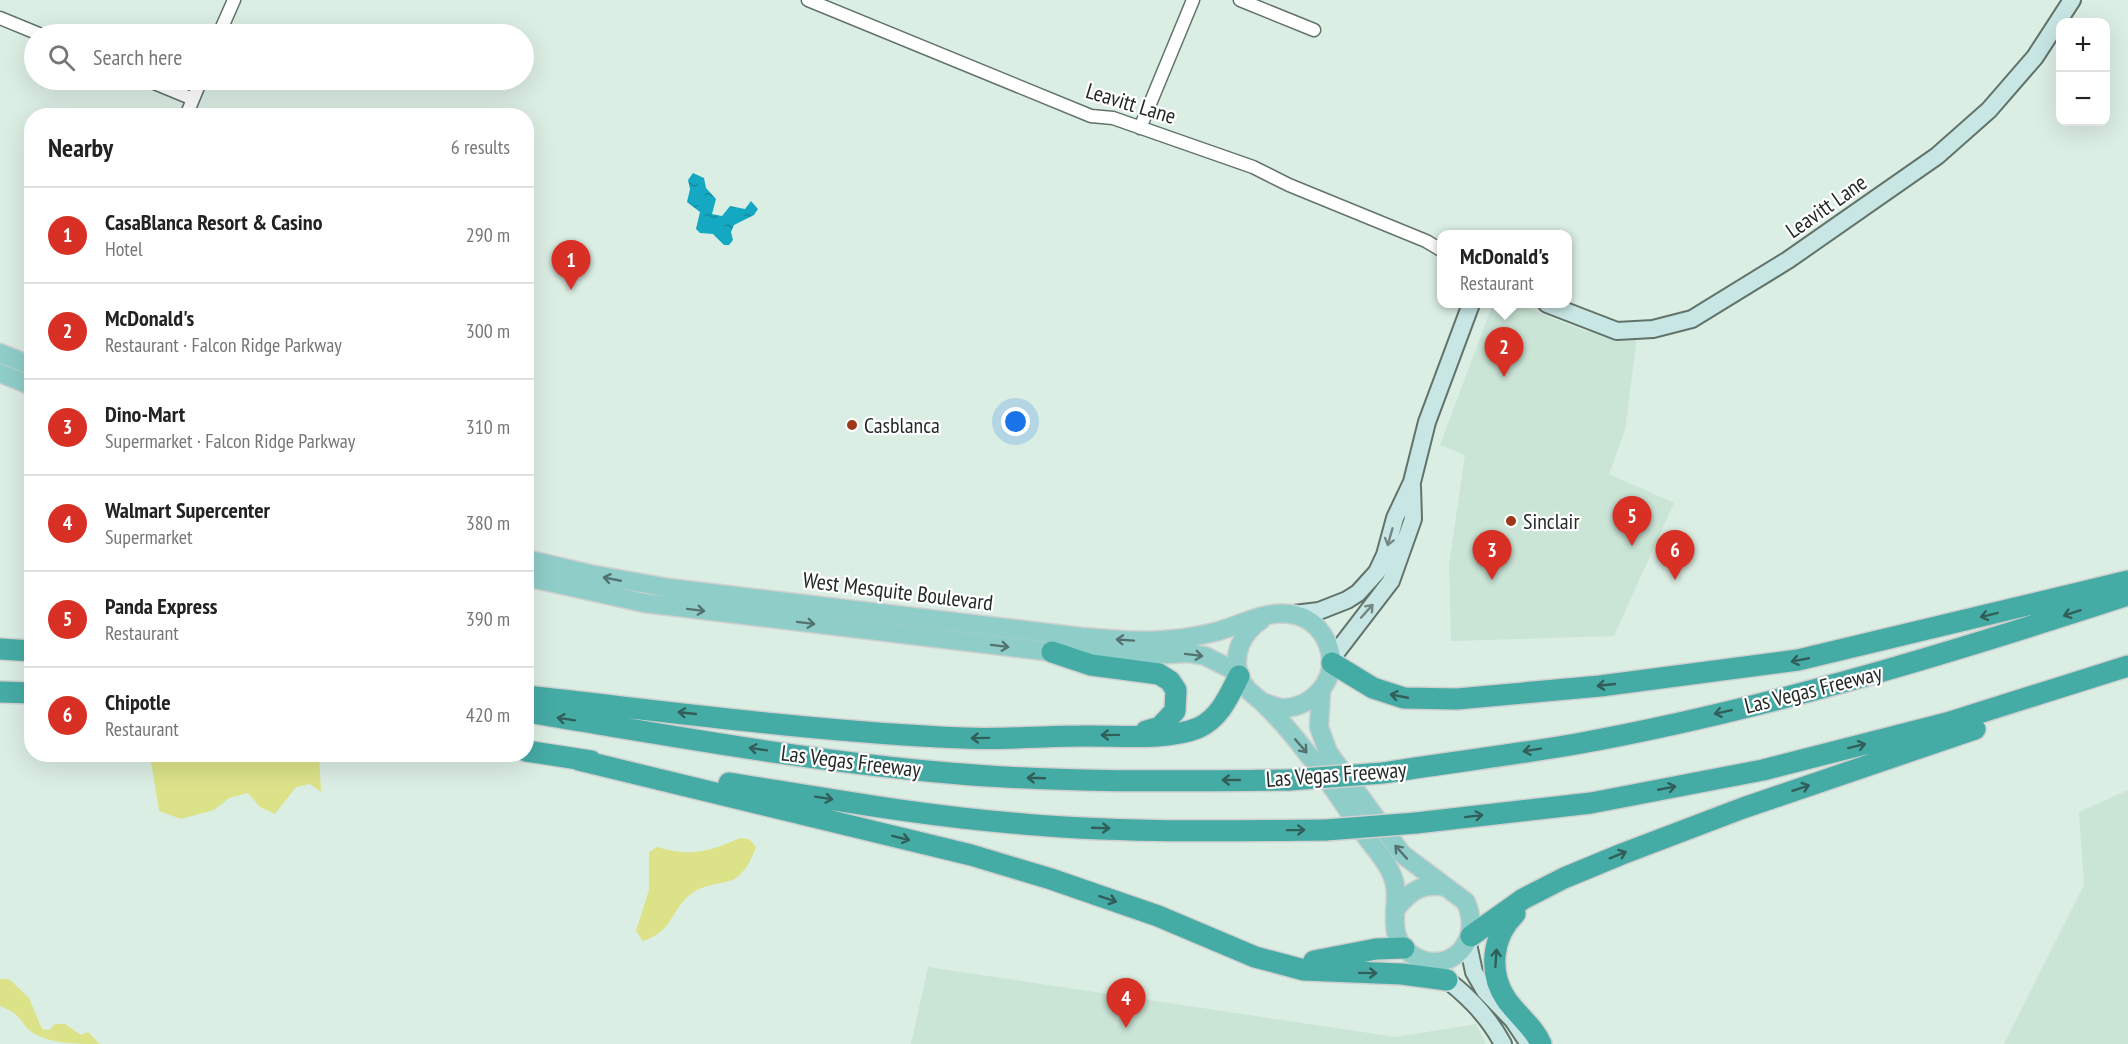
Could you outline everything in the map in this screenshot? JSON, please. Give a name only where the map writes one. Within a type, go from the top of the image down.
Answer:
[{"type":"highway","points":[[1328,673],[1404,698],[1457,699],[1600,686],[1798,660],[2128,581]]},
{"type":"highway","name":"Las Vegas Freeway","points":[[534,713],[834,761],[950,773],[1104,781],[1289,780],[1383,773],[1577,743],[1756,704],[1933,658],[2128,596]]},
{"type":"highway","points":[[0,650],[24,651]]},
{"type":"highway","points":[[1052,652],[1091,664],[1159,674],[1170,681],[1176,690],[1175,711],[1160,727],[1141,735]]},
{"type":"highway","name":"Las Vegas Freeway","points":[[534,752],[935,815],[1014,824],[1235,831],[1326,830],[1416,823],[1591,803],[1763,770],[1947,723],[2128,666]]},
{"type":"highway","points":[[1469,940],[1523,899],[1564,878],[1743,808],[2128,674]]},
{"type":"highway","points":[[534,697],[871,733],[967,738],[1141,735],[1182,732],[1198,728],[1213,719],[1223,707],[1239,675]]},
{"type":"highway","points":[[0,692],[24,693]]},
{"type":"highway","points":[[579,760],[983,858],[1158,916],[1255,957],[1304,970],[1402,974],[1447,980]]},
{"type":"highway","points":[[1541,1044],[1506,999],[1496,979],[1494,960],[1502,930],[1508,921],[1564,878]]},
{"type":"highway","points":[[1290,965],[1376,949],[1408,952]]},
{"type":"main road","name":"Leavitt Lane","points":[[1559,308],[1617,331],[1653,329],[1692,319],[1788,260],[1937,156],[1989,110],[2035,57],[2072,0]]},
{"type":"main road","points":[[1469,308],[1427,422],[1412,482],[1395,518],[1385,555],[1370,582],[1358,593],[1319,611],[1279,614],[1265,618],[1245,635],[1238,652],[1239,675],[1248,691],[1262,702],[1308,753],[1384,860],[1395,885],[1395,927],[1408,952],[1466,994],[1493,1025],[1503,1044]]},
{"type":"main road","points":[[0,353],[24,363]]},
{"type":"main road","points":[[0,373],[24,383]]},
{"type":"main road","points":[[1262,702],[1283,708],[1304,704],[1391,581],[1413,519],[1412,482]]},
{"type":"main road","name":"West Mesquite Boulevard","points":[[534,561],[590,574],[669,588],[1082,637],[1140,641],[1173,639],[1215,632],[1265,618]]},
{"type":"main road","name":"West Mesquite Boulevard","points":[[534,579],[644,603],[1052,652],[1113,657],[1188,653],[1205,656],[1239,675]]},
{"type":"main road","points":[[1294,614],[1308,620],[1320,630],[1328,643],[1328,673],[1319,727],[1328,752],[1402,854],[1466,902],[1471,914],[1469,940],[1474,972],[1485,991],[1514,1020],[1529,1044]]},
{"type":"main road","points":[[1395,910],[1414,890],[1436,885],[1447,887]]},
{"type":"main road","points":[[1408,952],[1433,961],[1444,960],[1455,955],[1469,940]]},
{"type":"street","points":[[223,24],[234,0]]},
{"type":"street","name":"Leavitt Lane","points":[[808,0],[1090,116],[1113,118],[1253,167],[1437,248]]},
{"type":"street","points":[[1140,128],[1193,0]]},
{"type":"street","points":[[1240,0],[1314,30]]},
{"type":"street","points":[[0,18],[24,28]]},
{"type":"street","points":[[171,90],[193,99]]},
{"type":"street","points":[[189,108],[197,90]]},
{"type":"shaded area","points":[[1491,308],[1527,308],[1585,331],[1637,337],[1625,430],[1609,474],[1674,503],[1614,636],[1451,641],[1449,565],[1465,455],[1440,445]]},
{"type":"shaded area","points":[[2128,790],[2128,1044],[2004,1044],[2084,885],[2079,812]]},
{"type":"shaded area","points":[[928,967],[1396,1037],[1476,1024],[1486,1044],[911,1044]]},
{"type":"green space","points":[[151,762],[319,762],[321,792],[310,784],[296,787],[275,814],[260,807],[248,793],[229,798],[214,810],[181,819],[159,811]]},
{"type":"green space","points":[[740,838],[749,839],[756,847],[743,871],[732,880],[704,887],[692,893],[679,906],[661,932],[643,941],[636,931],[649,890],[649,852],[657,847],[680,852],[699,852]]},
{"type":"green space","points":[[0,979],[9,979],[29,998],[42,1029],[49,1030],[55,1024],[65,1024],[81,1035],[88,1032],[100,1044],[62,1042],[35,1034],[14,1013],[0,1006]]},
{"type":"water","points":[[693,173],[704,178],[706,188],[716,199],[712,214],[722,216],[730,206],[745,209],[751,201],[758,209],[754,215],[734,225],[731,232],[733,240],[729,245],[724,245],[713,234],[700,233],[696,229],[700,212],[687,202],[690,189],[688,180]]},
{"type":"place","name":"CasaBlanca Resort & Casino","points":[[571,290]]},
{"type":"place","name":"McDonald's","points":[[1504,377]]},
{"type":"place","name":"Casblanca","points":[[852,425]]},
{"type":"place","name":"Sinclair","points":[[1511,521]]},
{"type":"place","name":"Panda Express","points":[[1632,546]]},
{"type":"place","name":"Dino-Mart","points":[[1492,580]]},
{"type":"place","name":"Chipotle","points":[[1675,580]]},
{"type":"place","name":"Walmart Supercenter","points":[[1126,1028]]}]
